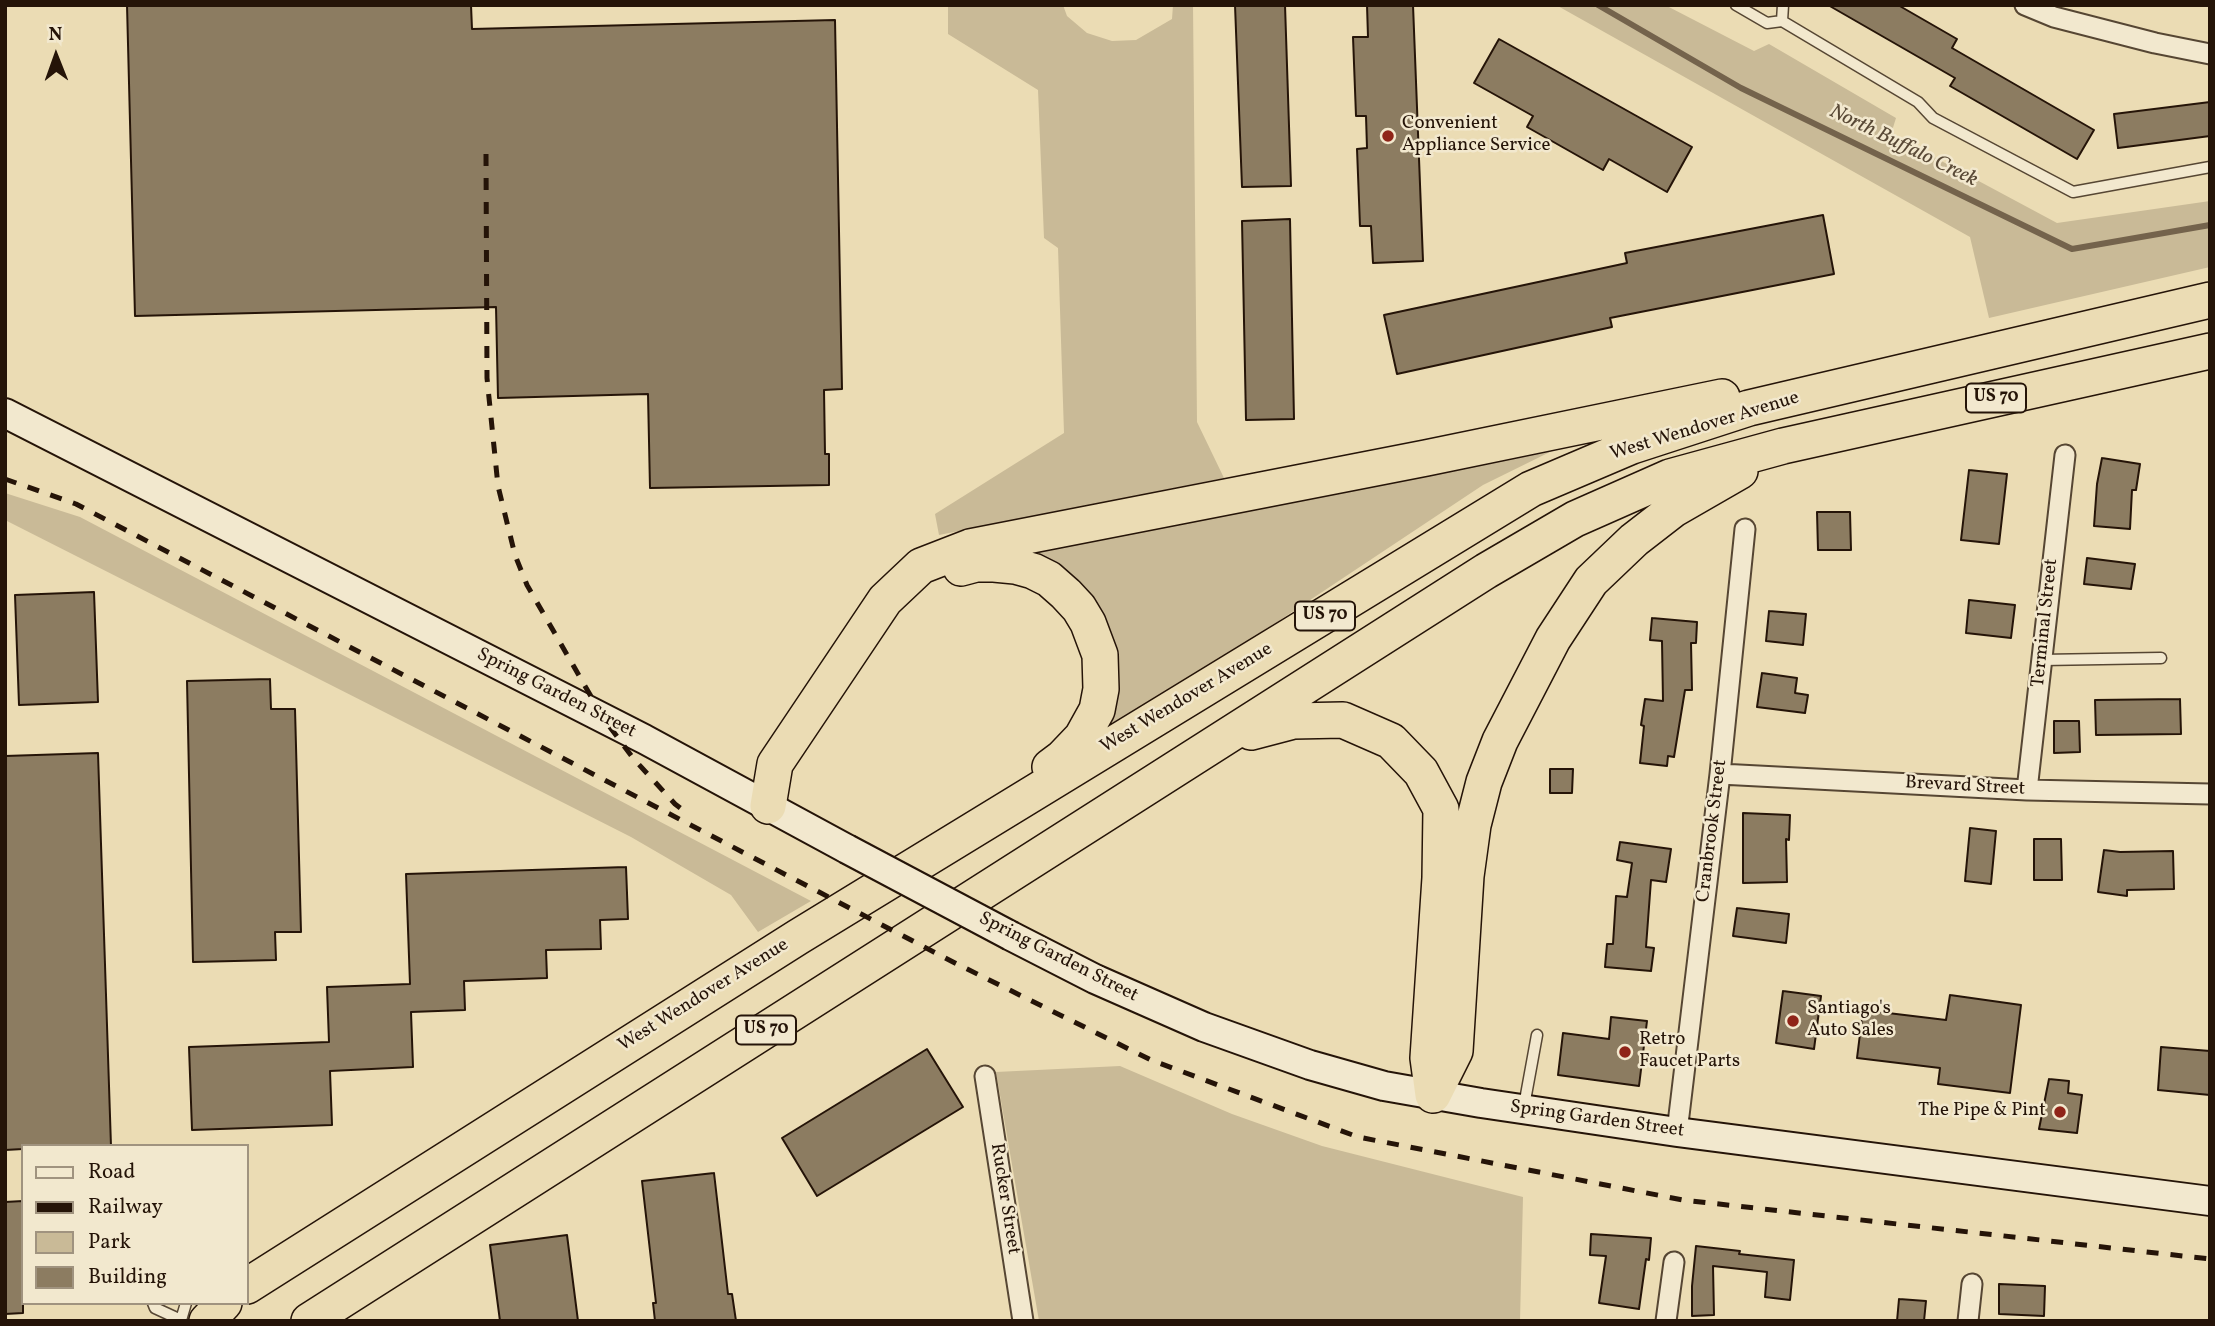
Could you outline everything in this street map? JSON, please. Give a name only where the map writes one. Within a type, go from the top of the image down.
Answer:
[{"type":"highway","name":"West Wendover Avenue","points":[[248,1285],[797,937],[1531,489],[1632,446],[1749,408],[2210,300]]},
{"type":"highway","name":"West Wendover Avenue","points":[[309,1321],[1486,571],[1574,519],[1670,477],[1783,446],[2210,351]]},
{"type":"highway","points":[[768,806],[775,764],[886,600],[921,566],[970,547],[1426,458],[1802,380],[1888,375]]},
{"type":"highway","points":[[1433,1095],[1455,1051],[1466,876],[1473,825],[1484,782],[1500,741],[1553,639],[1591,581],[1634,540],[1674,509],[1783,446]]},
{"type":"highway","points":[[768,806],[797,775],[900,614],[914,597],[933,581],[976,564],[1015,566],[1049,579],[1079,608],[1095,639],[1101,671],[1097,709],[1082,737],[1062,758],[797,937]]},
{"type":"highway","points":[[1224,739],[1293,721],[1343,720],[1391,741],[1421,772],[1441,809],[1440,878],[1427,1058],[1433,1095]]},
{"type":"highway","points":[[207,1321],[222,1305]]},
{"type":"main road","name":"Spring Garden Street","points":[[5,413],[644,739],[1011,936],[1157,1008],[1260,1049],[1384,1086],[1524,1110],[2210,1201]]},
{"type":"street","points":[[2025,5],[2054,17],[2210,54]]},
{"type":"street","name":"Terminal Street","points":[[2027,790],[2065,455]]},
{"type":"street","name":"Cranbrook Street","points":[[1677,1132],[1720,774],[1745,529]]},
{"type":"street","name":"Brevard Street","points":[[1720,774],[2027,790],[2210,794]]},
{"type":"street","name":"Rucker Street","points":[[985,1076],[1023,1321]]},
{"type":"street","points":[[1666,1321],[1674,1262]]},
{"type":"street","points":[[1968,1321],[1972,1284]]},
{"type":"lane","points":[[1736,5],[1767,23],[1782,21],[1918,102],[1933,118],[2073,192],[2210,167]]},
{"type":"lane","points":[[1782,21],[1783,5]]},
{"type":"lane","points":[[2042,660],[2161,658]]},
{"type":"lane","points":[[1524,1110],[1537,1035]]},
{"type":"lane","points":[[154,1305],[181,1321]]},
{"type":"green space","points":[[948,5],[1063,5],[1067,16],[1087,33],[1112,41],[1136,40],[1172,19],[1173,5],[1193,5],[1197,422],[1224,478],[939,535],[935,514],[1064,433],[1058,248],[1044,238],[1038,90],[948,34]]},
{"type":"green space","points":[[1556,5],[1665,5],[1754,51],[1769,44],[1896,118],[1891,134],[2057,223],[2210,201],[2210,267],[1989,318],[1970,237]]},
{"type":"green space","points":[[1558,448],[1483,485],[1086,749],[1114,668],[1012,556]]},
{"type":"green space","points":[[5,493],[80,517],[811,901],[758,932],[731,895],[631,837],[5,520]]},
{"type":"green space","points":[[1120,1066],[1232,1114],[1322,1146],[1523,1197],[1520,1321],[1039,1321],[996,1072]]},
{"type":"building","points":[[127,5],[471,5],[472,29],[835,20],[842,389],[824,390],[825,454],[829,454],[829,485],[650,488],[648,394],[498,398],[496,307],[135,316]]},
{"type":"building","points":[[1235,5],[1285,5],[1291,186],[1242,187]]},
{"type":"building","points":[[1367,5],[1413,5],[1423,261],[1373,263],[1371,226],[1360,226],[1357,149],[1367,148],[1366,116],[1356,116],[1353,37],[1368,37]]},
{"type":"building","points":[[1828,5],[1898,5],[1957,39],[1952,48],[2094,130],[2077,159],[1950,86],[1955,78]]},
{"type":"building","points":[[1499,39],[1692,147],[1667,192],[1609,159],[1603,170],[1527,127],[1533,116],[1474,83]]},
{"type":"building","points":[[2210,102],[2210,136],[2118,148],[2114,114]]},
{"type":"building","points":[[1823,215],[1834,274],[1610,318],[1612,327],[1397,374],[1384,315],[1627,263],[1625,253]]},
{"type":"building","points":[[1290,219],[1294,419],[1246,420],[1242,221]]},
{"type":"building","points":[[2102,458],[2140,464],[2136,490],[2132,490],[2130,529],[2094,526]]},
{"type":"building","points":[[1969,470],[2007,474],[1999,544],[1961,540]]},
{"type":"building","points":[[1817,512],[1850,512],[1851,550],[1818,550]]},
{"type":"building","points":[[2087,558],[2135,564],[2131,589],[2084,584]]},
{"type":"building","points":[[94,592],[98,702],[19,705],[15,595]]},
{"type":"building","points":[[1969,600],[2015,605],[2011,638],[1966,633]]},
{"type":"building","points":[[1769,611],[1806,614],[1803,645],[1766,641]]},
{"type":"building","points":[[1652,618],[1697,622],[1696,643],[1691,643],[1692,690],[1685,690],[1674,757],[1668,756],[1667,766],[1640,763],[1645,699],[1663,701],[1662,641],[1650,640]]},
{"type":"building","points":[[1762,673],[1797,678],[1795,693],[1808,695],[1805,713],[1757,707]]},
{"type":"building","points":[[270,679],[271,709],[295,709],[301,932],[275,932],[276,960],[193,962],[187,681]]},
{"type":"building","points":[[2180,699],[2181,734],[2096,735],[2095,700]]},
{"type":"building","points":[[2054,721],[2079,721],[2080,752],[2054,753]]},
{"type":"building","points":[[98,753],[111,1144],[21,1144],[21,1149],[5,1150],[5,756]]},
{"type":"building","points":[[1550,769],[1573,769],[1572,793],[1550,793]]},
{"type":"building","points":[[1743,813],[1790,815],[1789,840],[1786,839],[1787,882],[1743,883]]},
{"type":"building","points":[[1970,828],[1996,831],[1991,884],[1965,881]]},
{"type":"building","points":[[2034,839],[2061,839],[2062,880],[2034,880]]},
{"type":"building","points":[[1620,842],[1671,849],[1666,882],[1651,880],[1646,947],[1654,948],[1651,971],[1605,967],[1607,944],[1613,944],[1616,896],[1627,897],[1632,863],[1617,860]]},
{"type":"building","points":[[2104,850],[2173,851],[2174,889],[2127,890],[2127,896],[2098,892]]},
{"type":"building","points":[[626,867],[628,919],[600,920],[601,949],[546,950],[547,978],[464,981],[465,1010],[411,1012],[413,1067],[330,1071],[332,1125],[192,1130],[189,1047],[329,1042],[327,987],[410,984],[406,874]]},
{"type":"building","points":[[1737,908],[1789,914],[1786,943],[1733,936]]},
{"type":"building","points":[[1783,991],[1821,996],[1814,1049],[1776,1043]]},
{"type":"building","points":[[1950,995],[2021,1005],[2010,1093],[1938,1084],[1940,1068],[1857,1058],[1863,1010],[1946,1020]]},
{"type":"building","points":[[1611,1017],[1647,1021],[1639,1086],[1558,1075],[1563,1033],[1609,1039]]},
{"type":"building","points":[[2161,1047],[2210,1051],[2210,1095],[2158,1090]]},
{"type":"building","points":[[927,1049],[963,1107],[817,1196],[782,1138]]},
{"type":"building","points":[[2049,1079],[2069,1081],[2068,1093],[2082,1095],[2077,1133],[2039,1129]]},
{"type":"building","points":[[714,1173],[728,1294],[732,1294],[736,1321],[655,1321],[653,1303],[656,1303],[642,1181]]},
{"type":"building","points":[[21,1201],[23,1313],[5,1314],[5,1202]]},
{"type":"building","points":[[1591,1234],[1651,1238],[1639,1309],[1599,1303],[1606,1256],[1590,1255]]},
{"type":"building","points":[[567,1235],[578,1321],[500,1321],[490,1245]]},
{"type":"building","points":[[1696,1246],[1794,1260],[1790,1300],[1765,1297],[1767,1272],[1713,1266],[1714,1315],[1692,1316]]},
{"type":"building","points":[[1999,1284],[2045,1286],[2044,1316],[1999,1314]]},
{"type":"building","points":[[1899,1299],[1926,1301],[1924,1321],[1897,1321]]},
{"type":"waterway","name":"North Buffalo Creek","points":[[1598,5],[1741,88],[2072,249],[2210,225]]},
{"type":"railway","points":[[486,154],[487,378],[498,486],[515,555],[527,585],[604,719],[633,758],[675,804],[688,814]]},
{"type":"railway","points":[[5,479],[76,504],[953,962],[1151,1060],[1358,1137],[1683,1200],[2210,1259]]},
{"type":"place","name":"Convenient Appliance Service","points":[[1388,136]]},
{"type":"place","name":"Santiago's Auto Sales","points":[[1793,1021]]},
{"type":"place","name":"Retro Faucet Parts","points":[[1625,1052]]},
{"type":"place","name":"The Pipe & Pint","points":[[2060,1112]]}]
